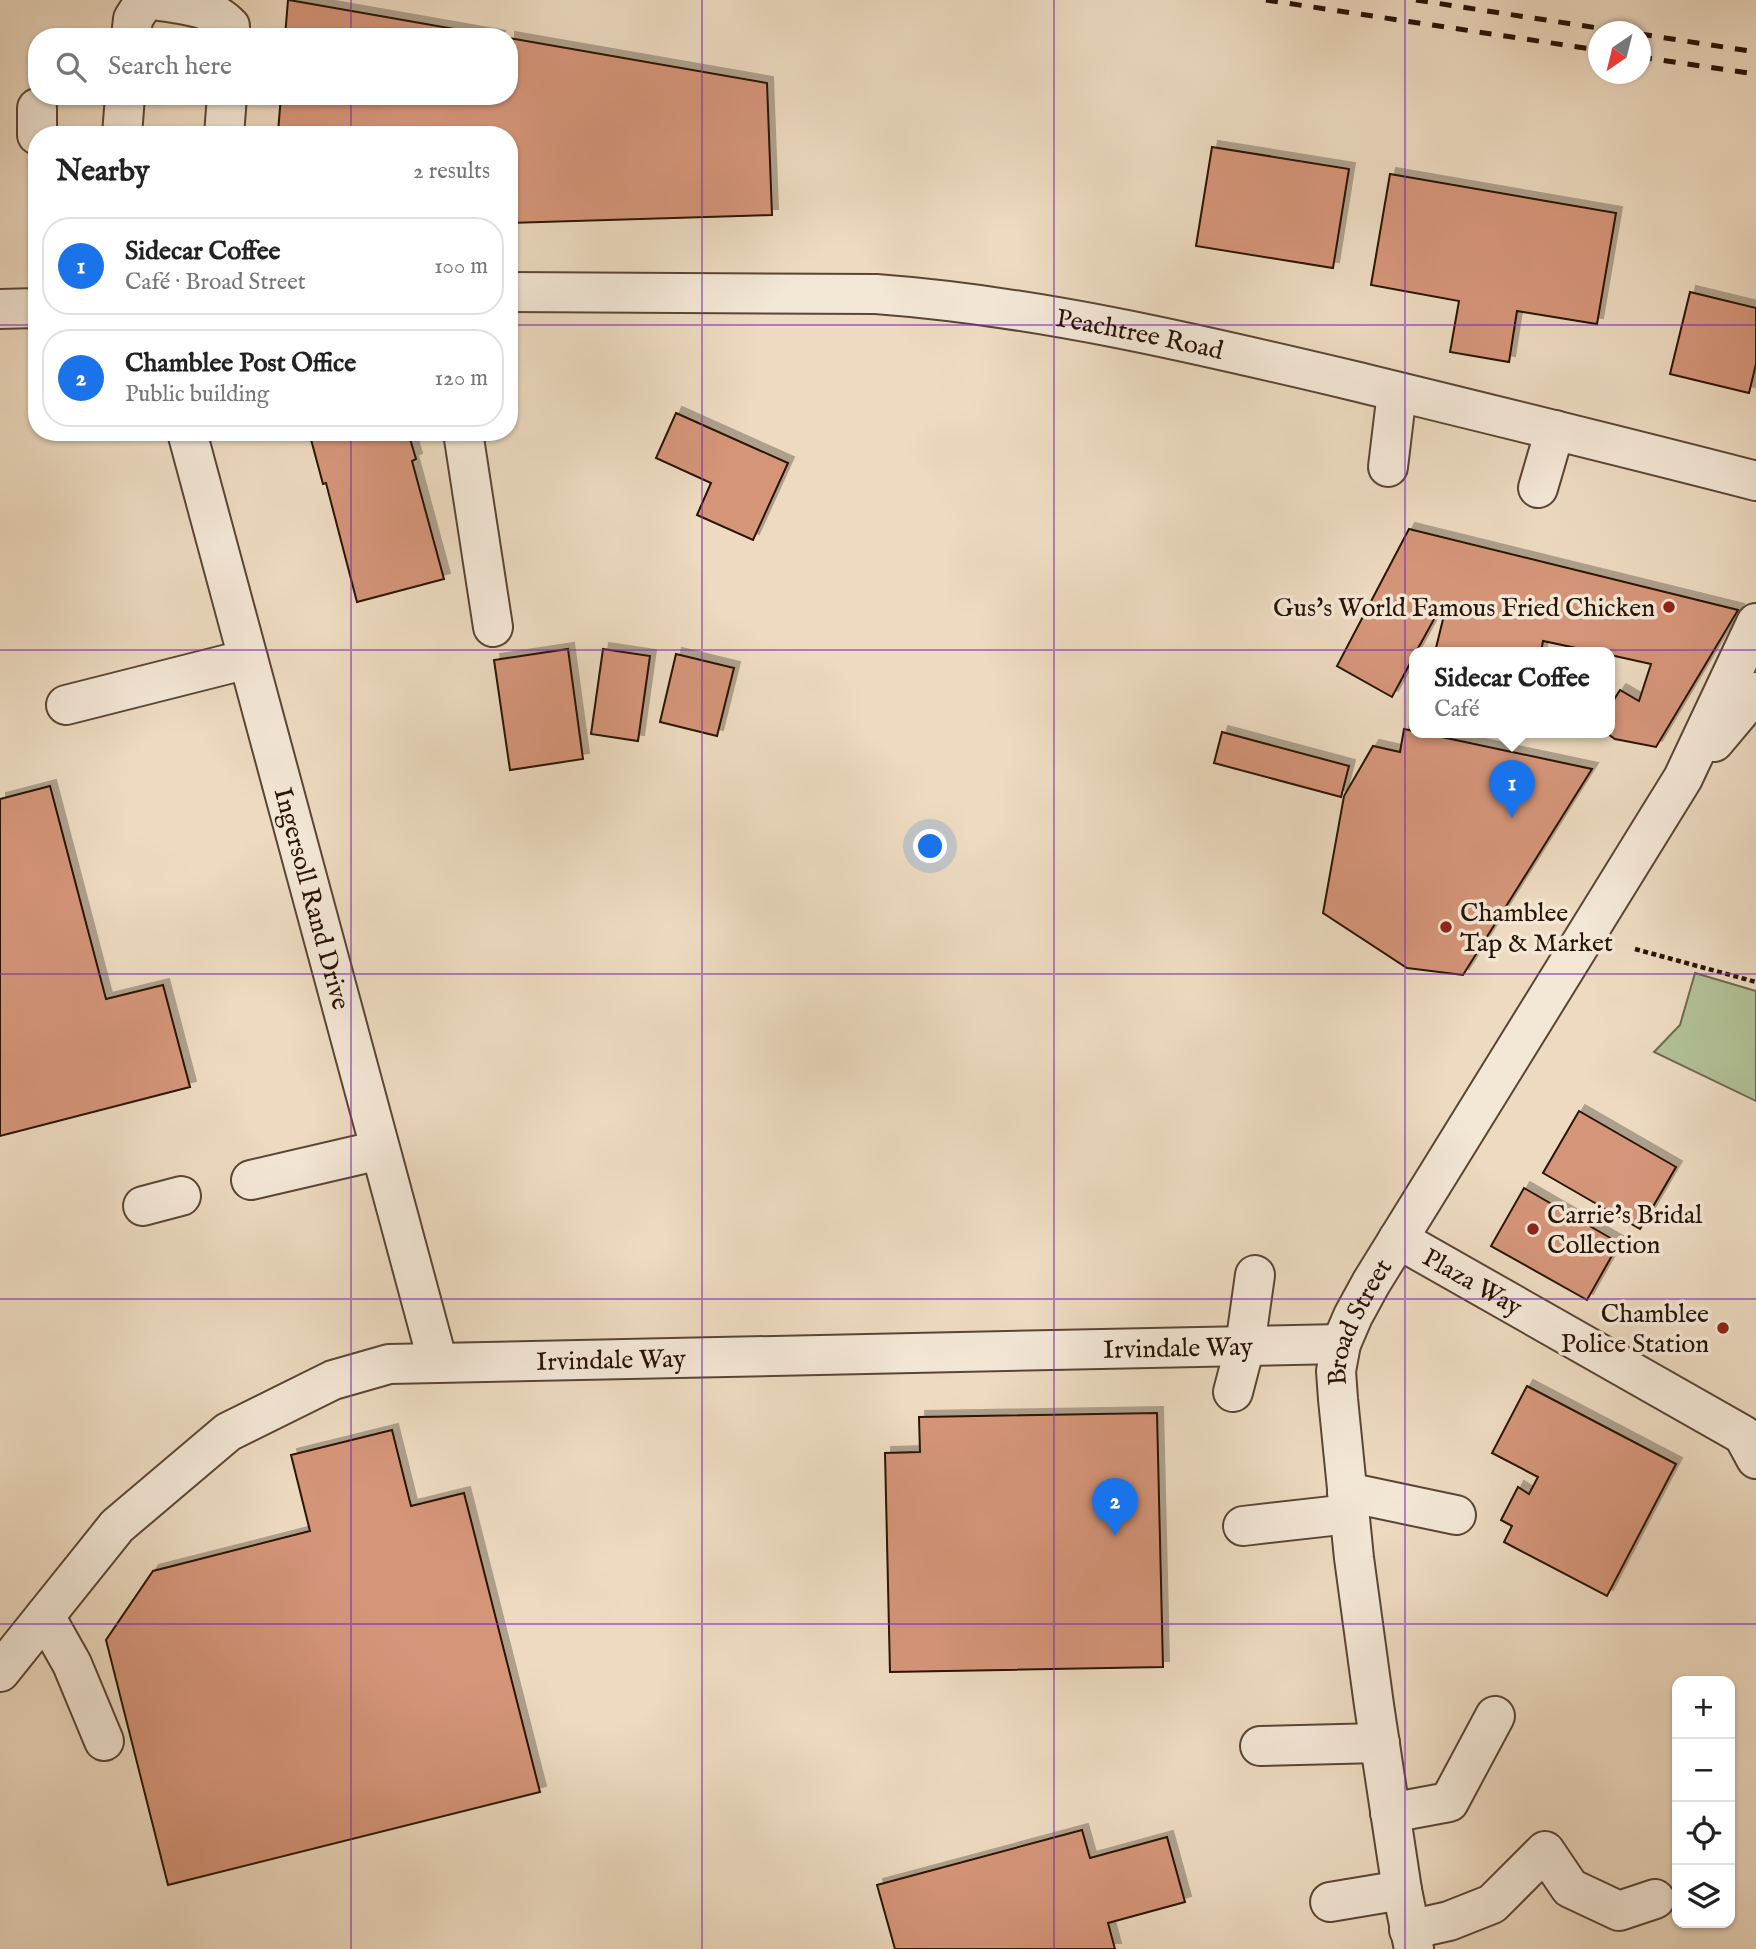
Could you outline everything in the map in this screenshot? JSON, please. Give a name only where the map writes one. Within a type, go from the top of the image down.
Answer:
[{"type":"street","points":[[132,28],[133,19],[145,0]]},
{"type":"street","points":[[156,0],[203,8],[221,16],[230,28]]},
{"type":"street","points":[[123,126],[124,105]]},
{"type":"street","points":[[225,126],[226,105]]},
{"type":"street","name":"Peachtree Road","points":[[518,292],[876,293],[1017,310],[1180,340],[1756,481]]},
{"type":"street","points":[[0,309],[28,308]]},
{"type":"street","points":[[1388,467],[1397,392]]},
{"type":"street","points":[[1538,488],[1555,430]]},
{"type":"street","name":"Ingersoll Rand Drive","points":[[189,441],[438,1363]]},
{"type":"street","points":[[464,441],[493,627]]},
{"type":"street","name":"Broad Street","points":[[1412,1939],[1390,1813],[1348,1503],[1337,1381],[1341,1344],[1353,1315],[1398,1239],[1683,778],[1756,622]]},
{"type":"street","points":[[66,705],[248,659]]},
{"type":"street","name":"Broad Street","points":[[1683,778],[1756,692]]},
{"type":"street","points":[[251,1180],[380,1150]]},
{"type":"street","points":[[143,1206],[181,1196]]},
{"type":"street","name":"Plaza Way","points":[[1398,1239],[1743,1435],[1756,1458]]},
{"type":"street","points":[[1233,1392],[1244,1346],[1255,1275]]},
{"type":"street","name":"Irvindale Way","points":[[6,1651],[44,1616],[117,1525],[228,1432],[333,1380],[389,1364],[1341,1344]]},
{"type":"street","points":[[1243,1526],[1348,1503],[1456,1515]]},
{"type":"street","points":[[44,1616],[72,1664],[104,1741]]},
{"type":"street","points":[[1390,1813],[1449,1802],[1495,1716]]},
{"type":"street","points":[[1259,1746],[1380,1743]]},
{"type":"street","points":[[1412,1939],[1492,1903],[1545,1851],[1570,1888],[1619,1911],[1655,1899]]},
{"type":"street","points":[[1330,1902],[1402,1890]]},
{"type":"path","points":[[1635,949],[1756,982]]},
{"type":"green space","points":[[1695,973],[1756,991],[1756,1101],[1654,1052],[1680,1025]]},
{"type":"building","points":[[289,0],[449,28],[286,28]]},
{"type":"building","points":[[518,40],[767,83],[772,215],[518,223],[518,126],[278,126],[280,105],[518,105]]},
{"type":"building","points":[[1212,147],[1349,169],[1333,268],[1196,246]]},
{"type":"building","points":[[1390,174],[1616,213],[1597,324],[1517,311],[1509,362],[1450,352],[1459,301],[1371,285]]},
{"type":"building","points":[[1690,292],[1756,308],[1756,364],[1749,393],[1670,374]]},
{"type":"building","points":[[676,413],[788,463],[753,540],[697,515],[711,483],[656,458]]},
{"type":"building","points":[[311,441],[411,441],[416,459],[412,461],[444,579],[357,602],[326,483],[323,484]]},
{"type":"building","points":[[1409,529],[1738,610],[1656,747],[1614,738],[1615,698],[1620,690],[1639,701],[1651,664],[1615,656],[1615,647],[1571,647],[1543,641],[1542,647],[1436,647],[1445,611],[1439,610],[1419,647],[1409,647],[1409,665],[1392,697],[1337,666]]},
{"type":"building","points":[[568,649],[583,759],[510,770],[494,660]]},
{"type":"building","points":[[603,649],[650,656],[638,741],[591,734]]},
{"type":"building","points":[[676,654],[734,668],[717,736],[660,722]]},
{"type":"building","points":[[1404,729],[1409,730],[1409,738],[1446,738],[1592,769],[1463,975],[1407,968],[1323,913],[1344,796],[1373,746],[1400,752]]},
{"type":"building","points":[[1222,732],[1349,766],[1341,797],[1214,763]]},
{"type":"building","points":[[50,786],[106,999],[163,985],[190,1087],[0,1136],[0,799]]},
{"type":"building","points":[[1579,1111],[1676,1167],[1640,1229],[1543,1173]]},
{"type":"building","points":[[1524,1188],[1619,1243],[1587,1300],[1491,1246]]},
{"type":"building","points":[[1527,1386],[1676,1464],[1607,1596],[1504,1542],[1512,1526],[1501,1520],[1518,1487],[1529,1494],[1538,1477],[1492,1453]]},
{"type":"building","points":[[1157,1413],[1163,1667],[890,1672],[885,1453],[920,1452],[919,1417]]},
{"type":"building","points":[[392,1430],[411,1506],[464,1493],[540,1792],[168,1885],[106,1640],[153,1571],[310,1531],[291,1455]]},
{"type":"building","points":[[1082,1830],[1090,1858],[1167,1837],[1185,1902],[1108,1923],[1115,1949],[895,1949],[877,1885]]},
{"type":"railway","points":[[1266,0],[1588,48]]},
{"type":"railway","points":[[1416,0],[1588,26]]},
{"type":"railway","points":[[1651,36],[1756,52]]},
{"type":"railway","points":[[1651,59],[1756,74]]},
{"type":"place","name":"Gus's World Famous Fried Chicken","points":[[1669,607]]},
{"type":"place","name":"Sidecar Coffee","points":[[1512,818]]},
{"type":"place","name":"Chamblee Tap & Market","points":[[1446,927]]},
{"type":"place","name":"Carrie's Bridal Collection","points":[[1533,1229]]},
{"type":"place","name":"Chamblee Police Station","points":[[1723,1328]]},
{"type":"place","name":"Chamblee Post Office","points":[[1115,1536]]}]
